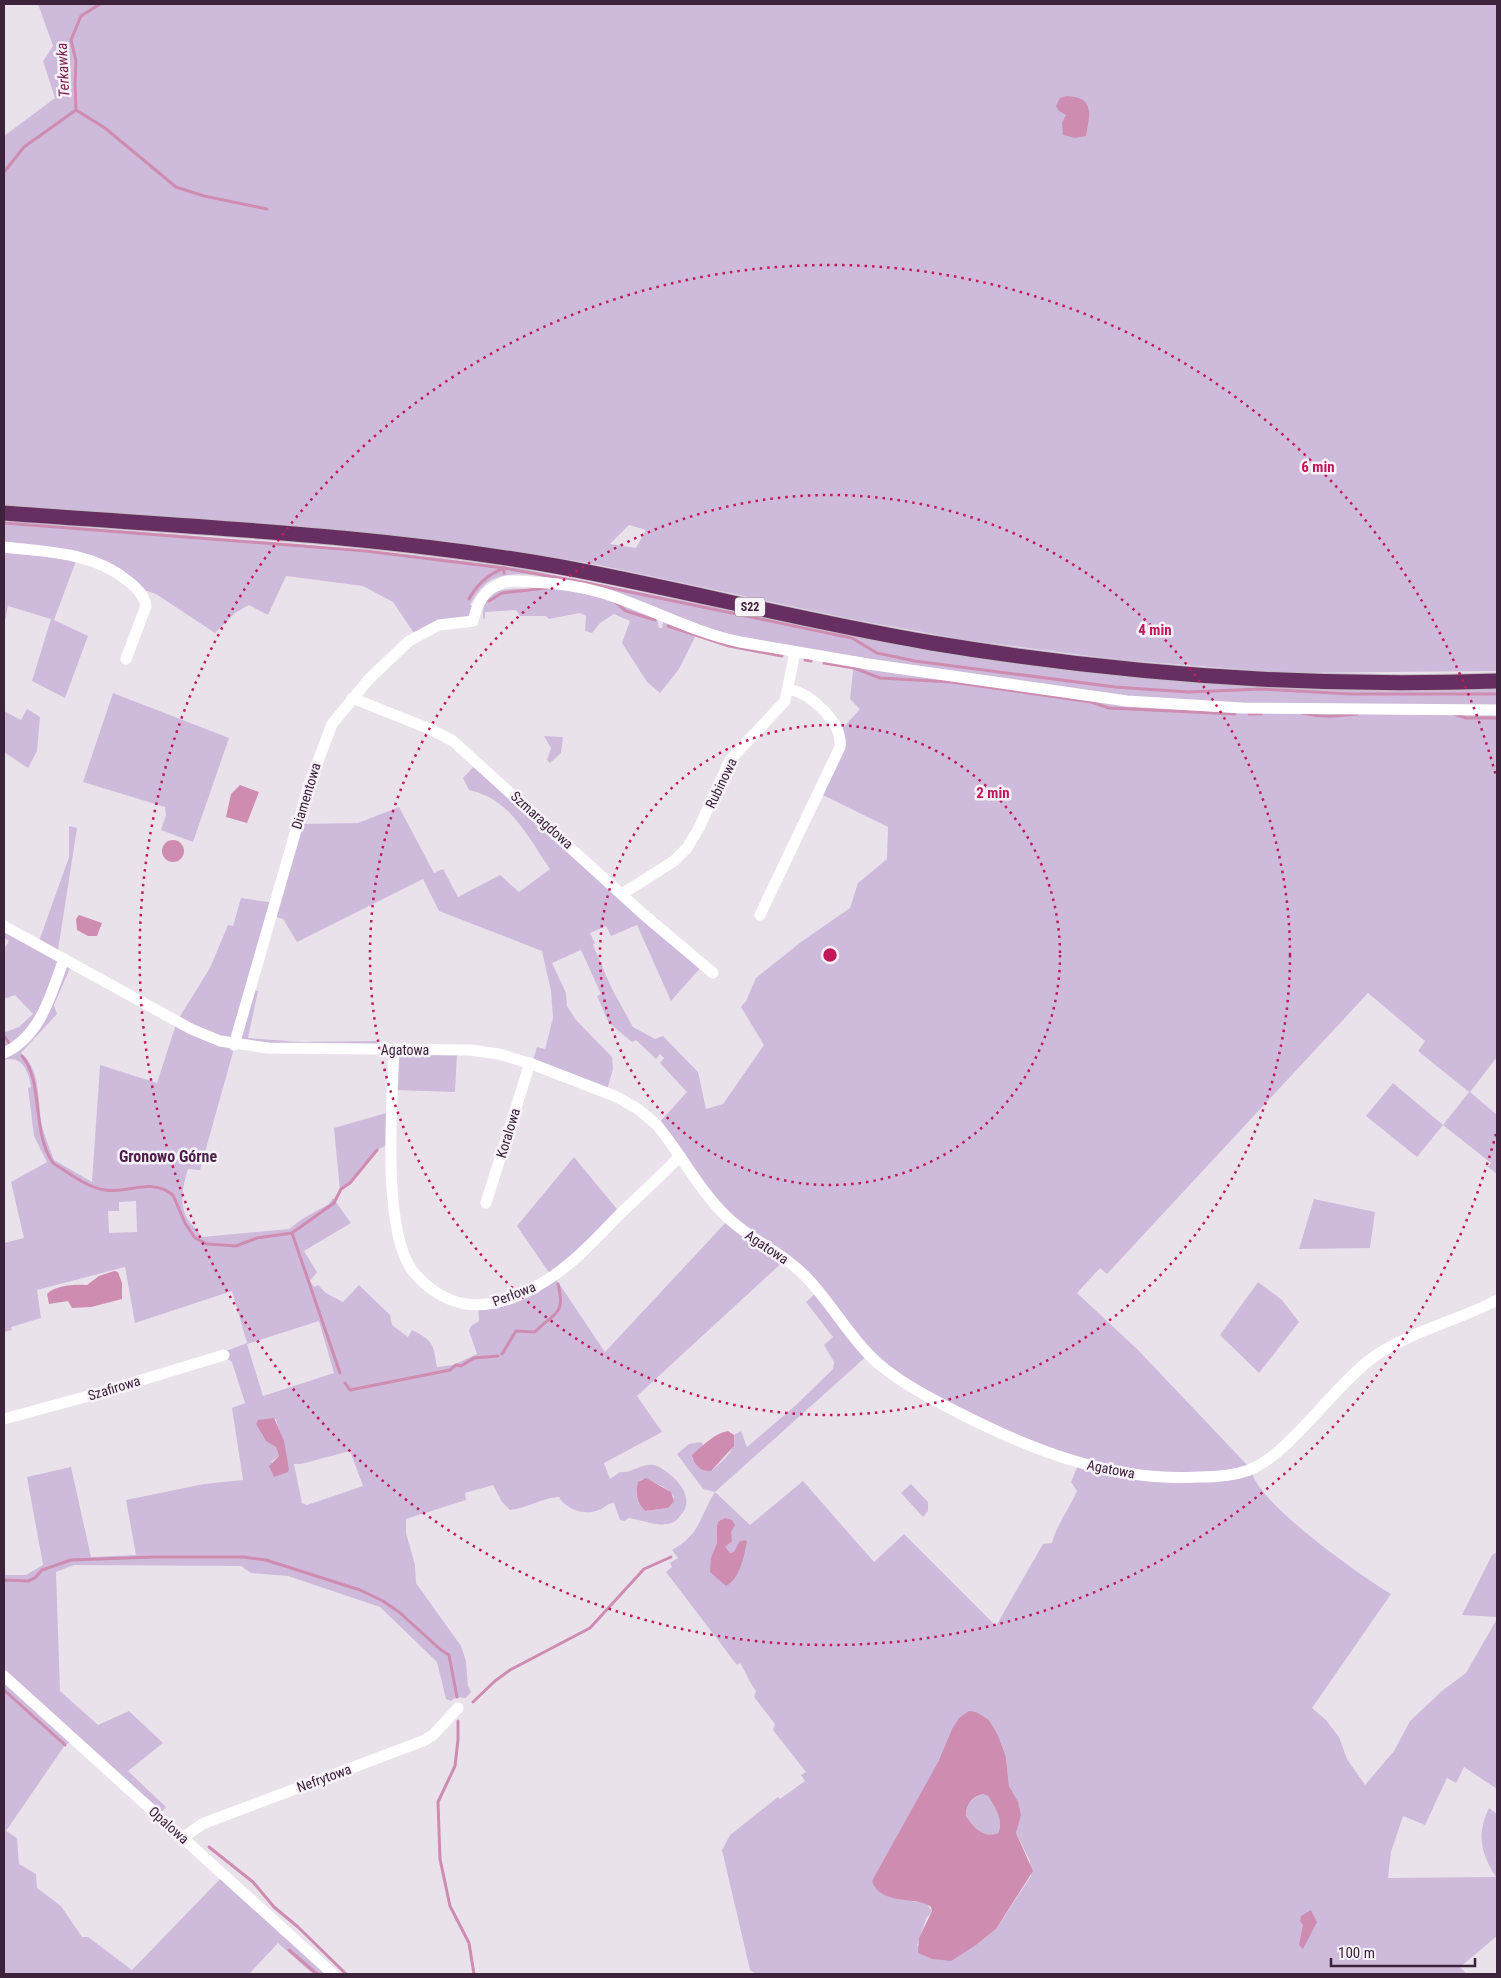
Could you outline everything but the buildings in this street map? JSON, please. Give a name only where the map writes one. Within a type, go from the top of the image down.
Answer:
[{"type":"highway","name":"S22","points":[[4,513],[430,548],[562,568],[930,642],[1019,656],[1146,672],[1285,681],[1378,683],[1497,681]]},
{"type":"street","points":[[4,547],[72,554],[120,575],[135,587],[142,594],[146,606],[126,659]]},
{"type":"street","name":"Diamentowa","points":[[234,1045],[318,757],[334,720],[391,657],[416,636],[439,625],[473,621],[480,601],[498,584],[509,581],[561,584],[604,594],[698,631],[724,639],[795,652]]},
{"type":"street","points":[[795,652],[1097,698],[1151,703],[1295,709],[1497,710]]},
{"type":"street","name":"Rubinowa","points":[[622,894],[667,866],[684,852],[699,828],[730,760],[785,701],[789,689],[795,652]]},
{"type":"street","points":[[760,915],[837,755],[840,742],[836,726],[810,698],[789,689]]},
{"type":"street","name":"Szmaragdowa","points":[[352,698],[422,726],[453,741],[712,973]]},
{"type":"street","name":"Agatowa","points":[[4,926],[199,1033],[234,1045],[288,1049],[470,1050],[499,1054],[530,1063],[631,1104],[657,1125],[727,1217],[795,1266],[811,1282],[869,1354],[904,1383],[964,1416],[1029,1446],[1085,1464],[1128,1473],[1186,1478],[1225,1475],[1251,1469],[1276,1453],[1345,1382],[1379,1353],[1409,1337],[1482,1309],[1497,1300]]},
{"type":"street","points":[[4,1053],[24,1039],[41,1017],[64,958]]},
{"type":"street","name":"Perłowa","points":[[394,1050],[392,1187],[396,1222],[403,1251],[412,1270],[432,1289],[452,1300],[470,1305],[489,1304],[519,1295],[548,1279],[575,1258],[680,1156]]},
{"type":"street","name":"Koralowa","points":[[486,1203],[530,1063]]},
{"type":"street","name":"Szafirowa","points":[[4,1419],[92,1395],[224,1355]]},
{"type":"street","name":"Opalowa","points":[[4,1676],[333,1974]]},
{"type":"street","name":"Nefrytowa","points":[[183,1838],[202,1824],[423,1741],[433,1735],[458,1708]]},
{"type":"shaded area","points":[[38,4],[1497,4],[1497,671],[1288,673],[1121,660],[966,640],[856,620],[589,563],[447,541],[4,506],[4,136],[55,98],[43,61],[53,46]],"holes":[[[629,525],[646,530],[636,548],[610,544]]]},
{"type":"shaded area","points":[[1067,96],[1082,100],[1088,108],[1089,121],[1086,136],[1075,138],[1063,135],[1062,123],[1066,115],[1059,111],[1056,106],[1060,98]]},
{"type":"shaded area","points":[[4,521],[298,544],[441,558],[523,569],[726,609],[1234,685],[1353,690],[1497,689],[1497,1057],[1470,1092],[1497,1115],[1497,1174],[1488,1167],[1491,1163],[1443,1125],[1469,1092],[1418,1051],[1425,1041],[1368,993],[1107,1274],[1100,1268],[1077,1293],[1138,1350],[1251,1469],[1257,1483],[1270,1500],[1311,1537],[1357,1572],[1391,1594],[1312,1708],[1326,1720],[1339,1737],[1347,1759],[1365,1785],[1394,1751],[1410,1721],[1443,1690],[1466,1673],[1497,1619],[1497,1789],[1464,1767],[1456,1783],[1447,1778],[1425,1825],[1403,1816],[1391,1852],[1388,1878],[1496,1877],[1484,1852],[1482,1827],[1489,1808],[1497,1814],[1497,1936],[1460,1967],[1467,1974],[756,1974],[750,1970],[722,1850],[730,1835],[778,1797],[780,1799],[805,1781],[801,1775],[806,1772],[773,1730],[775,1724],[754,1697],[756,1691],[740,1663],[737,1665],[666,1572],[672,1567],[670,1563],[678,1558],[672,1550],[689,1538],[715,1492],[703,1489],[677,1454],[689,1444],[701,1442],[703,1445],[692,1458],[700,1468],[712,1470],[731,1451],[734,1435],[741,1431],[747,1447],[796,1405],[833,1369],[834,1362],[824,1345],[833,1337],[806,1302],[818,1291],[786,1259],[637,1396],[662,1432],[604,1463],[610,1479],[620,1472],[647,1465],[657,1466],[671,1475],[682,1488],[687,1502],[685,1509],[675,1522],[658,1524],[629,1518],[624,1521],[620,1520],[614,1503],[593,1512],[576,1511],[562,1502],[559,1497],[510,1510],[502,1502],[493,1485],[465,1493],[466,1500],[406,1519],[406,1533],[415,1565],[416,1583],[461,1646],[466,1661],[468,1686],[471,1692],[466,1698],[457,1697],[451,1701],[446,1699],[437,1662],[380,1607],[288,1576],[251,1573],[241,1566],[74,1565],[56,1572],[60,1691],[98,1725],[129,1711],[163,1743],[128,1771],[166,1807],[158,1816],[74,1740],[65,1745],[6,1831],[17,1838],[19,1864],[36,1874],[37,1888],[61,1906],[82,1937],[88,1937],[132,1970],[224,1875],[333,1974],[313,1974],[278,1943],[249,1974],[4,1974],[4,1575],[26,1575],[43,1565],[27,1477],[71,1467],[91,1557],[136,1555],[126,1500],[204,1484],[243,1480],[232,1408],[245,1403],[232,1362],[226,1358],[223,1352],[247,1343],[232,1291],[135,1323],[125,1267],[37,1290],[41,1318],[11,1327],[12,1330],[4,1332],[4,1243],[24,1238],[11,1182],[47,1162],[34,1136],[28,1088],[31,1087],[26,1071],[20,1062],[16,1060],[4,1060],[4,1030],[6,1032],[19,1027],[33,1014],[15,995],[4,999],[4,949],[9,941],[4,938],[4,926],[38,944],[69,857],[69,826],[77,828],[58,950],[70,968],[54,1005],[57,1014],[21,1053],[28,1060],[36,1077],[42,1126],[54,1160],[92,1182],[100,1065],[157,1083],[177,1021],[210,968],[228,925],[233,926],[241,898],[274,903],[298,824],[358,823],[399,807],[434,873],[443,869],[458,897],[500,875],[519,892],[550,869],[517,820],[507,810],[484,795],[469,790],[463,778],[478,762],[703,965],[671,1001],[637,925],[611,936],[606,926],[590,933],[595,943],[593,945],[612,989],[633,1027],[655,1039],[663,1036],[698,1072],[706,1109],[723,1104],[764,1045],[741,1007],[746,1001],[756,978],[801,942],[850,908],[858,883],[887,859],[888,827],[823,795],[842,729],[860,709],[850,699],[854,662],[698,631],[679,669],[660,693],[647,682],[622,643],[630,621],[614,614],[600,623],[592,633],[585,631],[586,616],[580,613],[549,619],[546,616],[520,616],[516,610],[485,612],[485,619],[483,618],[484,606],[488,597],[495,592],[514,589],[567,588],[599,596],[657,618],[659,628],[662,628],[664,617],[604,594],[557,580],[534,575],[513,575],[496,578],[484,585],[472,601],[470,605],[476,608],[474,615],[416,636],[393,602],[363,586],[286,576],[268,615],[249,605],[235,613],[215,633],[156,594],[141,589],[79,553],[54,620],[88,636],[65,698],[32,681],[51,619],[8,606],[4,626]],"holes":[[[423,879],[439,911],[542,951],[551,991],[553,1018],[545,1049],[537,1047],[532,1064],[606,1093],[613,1069],[612,1057],[576,1020],[567,1006],[566,993],[552,963],[581,950],[601,994],[597,996],[609,1023],[632,1042],[636,1040],[656,1059],[660,1054],[664,1058],[660,1063],[687,1092],[657,1125],[729,1219],[605,1352],[554,1276],[621,1214],[574,1157],[517,1226],[552,1277],[478,1305],[479,1321],[471,1326],[469,1331],[477,1354],[453,1365],[437,1367],[433,1348],[429,1340],[412,1330],[408,1337],[392,1325],[390,1315],[359,1285],[343,1302],[326,1293],[318,1285],[314,1287],[310,1281],[317,1272],[304,1251],[351,1223],[333,1198],[329,1204],[302,1219],[289,1229],[202,1237],[189,1221],[183,1209],[183,1189],[186,1176],[188,1169],[200,1170],[235,1045],[377,1044],[378,1041],[301,1042],[248,1038],[258,991],[250,989],[276,917],[283,919],[297,942]],[[136,1201],[137,1232],[109,1233],[108,1211],[119,1211],[119,1202]],[[319,1321],[334,1373],[263,1396],[247,1344]],[[869,1354],[927,1396],[1079,1463],[1071,1482],[1077,1491],[1057,1529],[1052,1543],[1043,1544],[996,1626],[904,1534],[874,1562],[803,1481],[750,1525],[715,1492]],[[265,1419],[276,1419],[289,1469],[271,1462],[279,1456],[276,1447],[261,1433],[259,1426]],[[350,1451],[363,1486],[307,1505],[302,1503],[294,1464],[301,1464]],[[642,1479],[664,1487],[674,1497],[668,1508],[645,1511],[639,1504],[637,1486]],[[989,1720],[998,1735],[1006,1757],[1009,1786],[1020,1814],[1016,1833],[1030,1861],[1031,1876],[996,1929],[976,1945],[917,1946],[926,1919],[932,1911],[925,1902],[914,1902],[872,1882],[938,1762],[952,1729]]]},
{"type":"shaded area","points":[[113,693],[229,738],[193,842],[161,830],[166,815],[165,807],[83,782]]},
{"type":"shaded area","points":[[27,709],[40,717],[37,751],[28,768],[4,752],[4,711],[21,720]]},
{"type":"shaded area","points":[[544,736],[563,737],[561,753],[550,763],[547,760],[551,748]]},
{"type":"shaded area","points":[[240,785],[259,792],[247,823],[226,817],[231,794]]},
{"type":"shaded area","points":[[173,840],[181,843],[184,851],[181,859],[173,862],[165,859],[162,851],[165,843]]},
{"type":"shaded area","points":[[79,915],[102,923],[97,936],[88,936],[77,930],[76,919]]},
{"type":"shaded area","points":[[394,1050],[457,1055],[455,1092],[393,1090]]},
{"type":"shaded area","points":[[1393,1083],[1443,1125],[1417,1157],[1366,1116]]},
{"type":"shaded area","points":[[393,1111],[392,1134],[385,1146],[377,1150],[350,1183],[340,1191],[334,1128]]},
{"type":"shaded area","points":[[1314,1199],[1375,1212],[1370,1248],[1299,1249]]},
{"type":"shaded area","points":[[114,1271],[118,1272],[122,1283],[122,1299],[91,1307],[72,1308],[68,1301],[49,1304],[47,1294],[51,1291],[72,1285],[87,1285],[99,1276]]},
{"type":"shaded area","points":[[1258,1282],[1282,1300],[1299,1322],[1259,1373],[1220,1335]]},
{"type":"shaded area","points":[[274,1418],[284,1441],[289,1469],[288,1472],[274,1477],[269,1466],[279,1456],[276,1447],[266,1441],[256,1424],[258,1420]]},
{"type":"shaded area","points":[[728,1431],[734,1435],[734,1446],[711,1471],[699,1467],[694,1462],[692,1455],[714,1437]]},
{"type":"shaded area","points":[[646,1478],[671,1492],[674,1501],[668,1508],[645,1511],[642,1508],[637,1498],[637,1486],[638,1482]]},
{"type":"shaded area","points":[[911,1484],[928,1502],[928,1511],[923,1517],[901,1493]]},
{"type":"shaded area","points":[[725,1518],[732,1520],[735,1525],[731,1532],[732,1541],[725,1547],[730,1553],[734,1552],[739,1542],[747,1541],[738,1573],[731,1583],[726,1586],[710,1572],[711,1558],[717,1543],[717,1525],[719,1521]]},
{"type":"shaded area","points":[[1497,1552],[1497,1617],[1462,1615],[1492,1555]]},
{"type":"shaded area","points":[[969,1711],[976,1712],[989,1720],[998,1735],[1006,1757],[1009,1786],[1018,1802],[1021,1815],[1016,1833],[1033,1871],[996,1929],[951,1961],[932,1959],[918,1953],[919,1938],[932,1911],[931,1907],[926,1904],[883,1894],[876,1889],[872,1881],[938,1762],[952,1729],[959,1718]],"holes":[[[983,1794],[988,1796],[998,1814],[1000,1823],[998,1833],[988,1834],[979,1831],[966,1816],[968,1805],[973,1799]]]},
{"type":"shaded area","points":[[983,1794],[988,1796],[998,1813],[1000,1828],[998,1833],[988,1834],[979,1831],[966,1816],[970,1802]]},
{"type":"shaded area","points":[[1311,1910],[1317,1922],[1303,1949],[1299,1945],[1303,1925],[1300,1921],[1301,1916]]},
{"type":"waterway","name":"Terkawka","points":[[4,172],[24,147],[76,110],[76,61],[71,40],[81,16],[100,4]]},
{"type":"waterway","points":[[76,110],[105,128],[176,187],[204,196],[267,209]]},
{"type":"waterway","points":[[4,523],[366,551],[504,568],[582,582],[852,638],[877,653],[915,661],[1115,687],[1188,692],[1261,689],[1350,694],[1497,694]]},
{"type":"waterway","points":[[469,599],[488,576],[504,568],[504,573]]},
{"type":"waterway","points":[[489,601],[502,593],[547,588]]},
{"type":"waterway","points":[[615,602],[626,611],[655,620]]},
{"type":"waterway","points":[[668,626],[729,646],[782,656]]},
{"type":"waterway","points":[[805,660],[811,661]]},
{"type":"waterway","points":[[824,663],[854,668],[880,678],[951,682],[1091,702],[1109,708],[1235,714]]},
{"type":"waterway","points":[[1302,713],[1323,716],[1358,714]]},
{"type":"waterway","points":[[1249,714],[1261,714]]},
{"type":"waterway","points":[[1454,714],[1466,718],[1495,718]]},
{"type":"waterway","points":[[4,1036],[9,1043]]},
{"type":"waterway","points":[[22,1056],[29,1067],[33,1079],[42,1136],[46,1150],[53,1163],[98,1189],[114,1191],[156,1187],[165,1190],[173,1195],[185,1223],[195,1238],[207,1244],[236,1246],[257,1238],[292,1233],[334,1203],[341,1189],[350,1183],[377,1150]]},
{"type":"waterway","points":[[292,1233],[340,1373]]},
{"type":"waterway","points":[[502,1354],[516,1331],[535,1332],[557,1312],[560,1302],[558,1284]]},
{"type":"waterway","points":[[345,1383],[350,1390],[450,1370],[456,1365],[461,1366],[474,1358],[498,1356]]},
{"type":"waterway","points":[[4,1580],[28,1581],[35,1578],[42,1570],[71,1560],[154,1557],[243,1557],[266,1560],[360,1590],[383,1601],[399,1612],[449,1655],[457,1697]]},
{"type":"waterway","points":[[473,1702],[510,1670],[590,1628],[644,1569],[671,1557]]},
{"type":"waterway","points":[[4,1690],[65,1745]]},
{"type":"waterway","points":[[458,1721],[455,1766],[438,1802],[440,1859],[450,1906],[469,1943],[474,1974]]},
{"type":"waterway","points":[[209,1847],[253,1882],[274,1907],[298,1927],[346,1974]]},
{"type":"waterway","points":[[289,1950],[317,1974]]},
{"type":"district","name":"Gronowo Górne","points":[[168,1156]]}]
